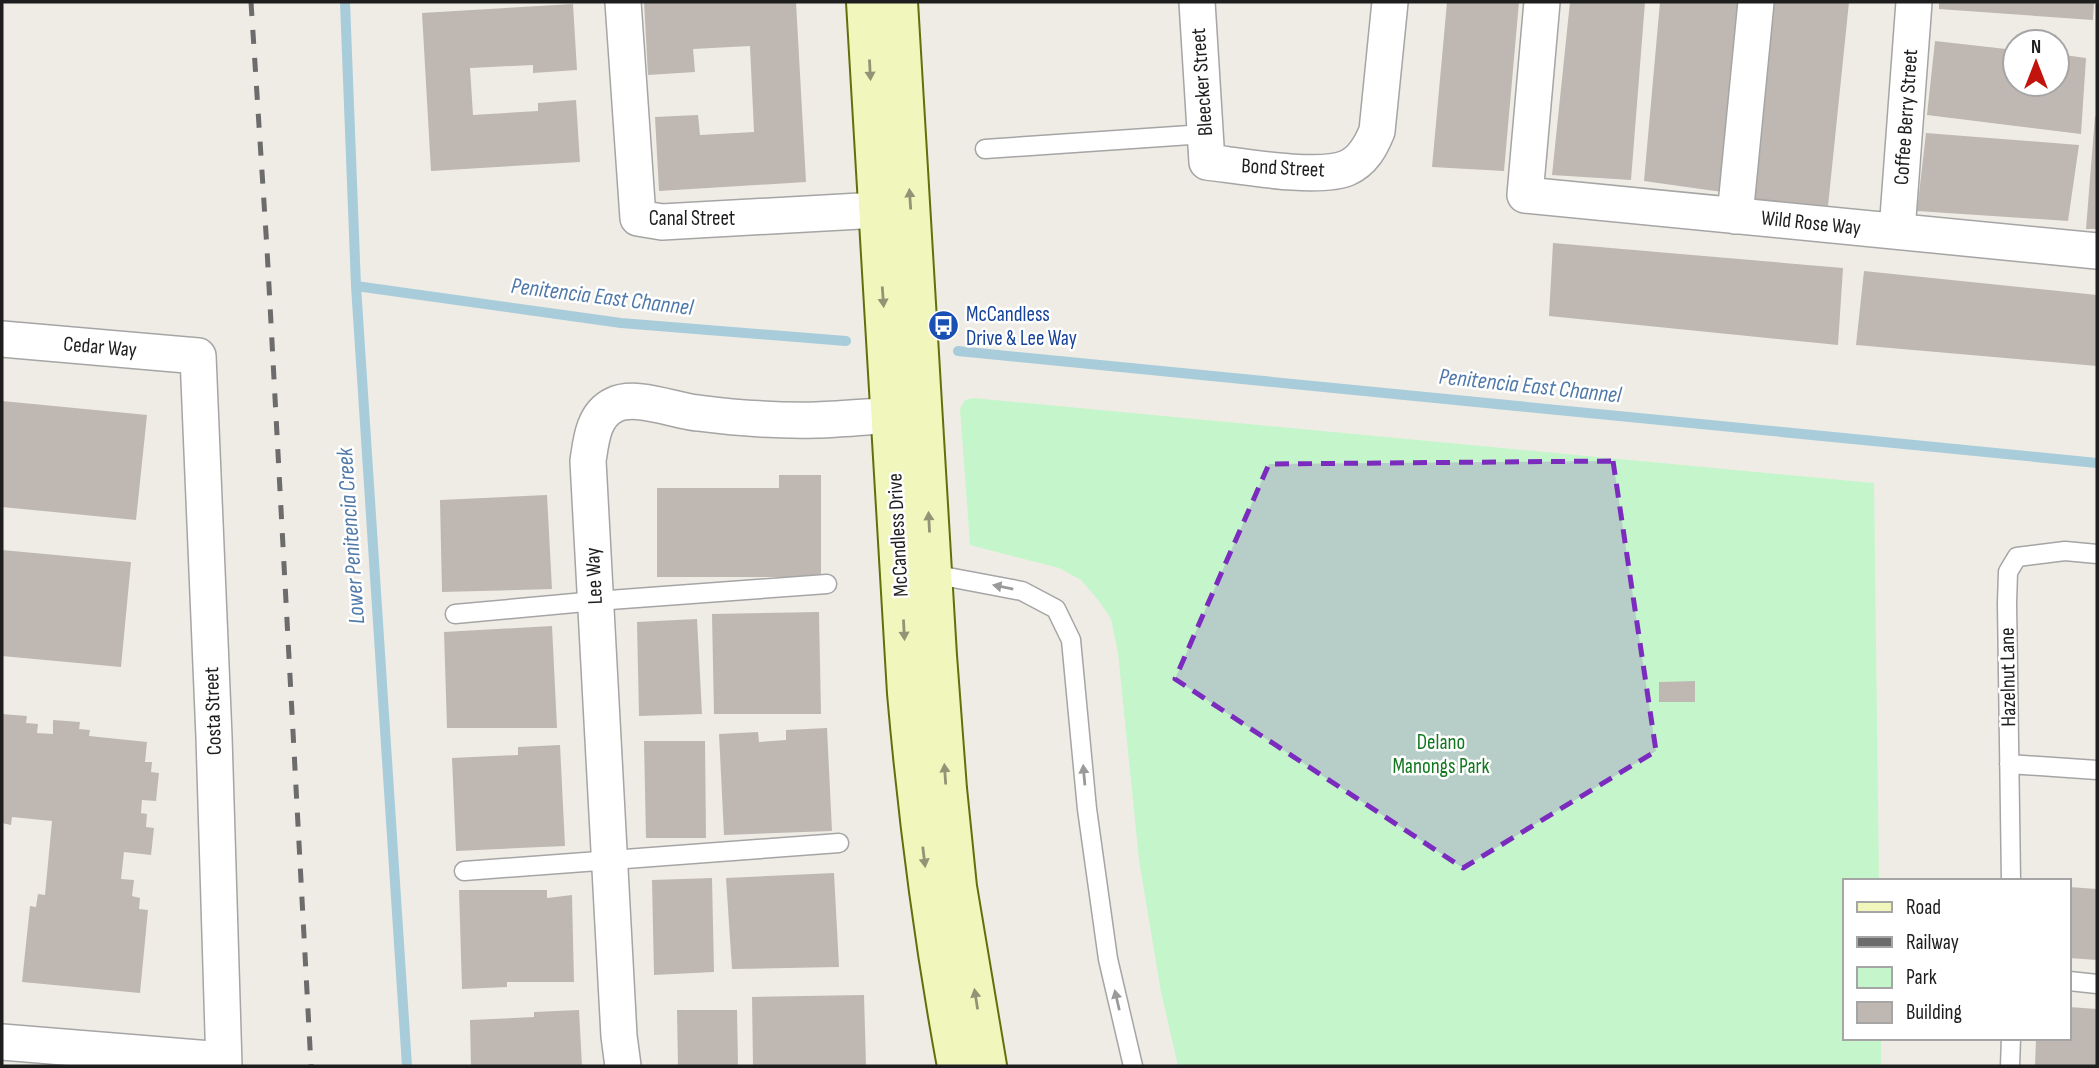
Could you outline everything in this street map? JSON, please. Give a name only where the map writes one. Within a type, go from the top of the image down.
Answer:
[{"type":"main road","name":"McCandless Drive","points":[[866,2],[878,211],[932,574],[947,789],[956,874],[988,1066]]},
{"type":"main road","name":"McCandless Drive","points":[[898,2],[907,415],[907,693],[929,898],[957,1066]]},
{"type":"street","name":"Canal Street","points":[[623,2],[638,218],[662,222],[878,211]]},
{"type":"street","name":"Bleecker Street","points":[[1197,2],[1206,148]]},
{"type":"street","name":"Bond Street","points":[[1206,148],[1328,173],[1348,167],[1362,157],[1372,145],[1377,131],[1390,2]]},
{"type":"street","name":"Wild Rose Way","points":[[1542,2],[1525,195],[2097,251]]},
{"type":"street","points":[[1735,216],[1756,2]]},
{"type":"street","name":"Coffee Berry Street","points":[[1897,232],[1914,2]]},
{"type":"street","name":"Cedar Way","points":[[2,339],[198,356]]},
{"type":"street","name":"Costa Street","points":[[198,356],[224,1063]]},
{"type":"street","name":"Lee Way","points":[[623,1066],[619,1036],[588,461],[597,421],[614,405],[635,401],[695,413],[773,420],[907,415]]},
{"type":"street","points":[[2,1042],[224,1063]]},
{"type":"lane","points":[[985,149],[1206,148]]},
{"type":"lane","name":"Hazelnut Lane","points":[[2011,879],[2008,572],[2017,557],[2065,551],[2097,554]]},
{"type":"lane","points":[[932,574],[1022,591],[1056,610],[1071,640],[1087,809],[1108,959],[1133,1066]]},
{"type":"lane","points":[[455,614],[827,584]]},
{"type":"lane","points":[[2009,764],[2097,771]]},
{"type":"lane","points":[[464,871],[839,843]]},
{"type":"lane","points":[[2071,981],[2097,984]]},
{"type":"lane","points":[[2010,1066],[2011,1040]]},
{"type":"highlighted area","points":[[1613,461],[1656,751],[1463,868],[1175,679],[1269,464]]},
{"type":"green space","name":"Delano Manongs Park","points":[[973,398],[1874,483],[1879,879],[1843,879],[1843,1040],[1881,1040],[1881,1066],[1178,1066],[1161,992],[1139,860],[1118,653],[1111,619],[1081,580],[1059,568],[970,545],[960,409],[965,400]]},
{"type":"building","points":[[644,2],[796,2],[806,182],[659,191],[655,117],[698,115],[700,135],[754,132],[750,46],[693,49],[695,72],[648,75]]},
{"type":"building","points":[[1447,2],[1519,2],[1504,171],[1432,167]]},
{"type":"building","points":[[1570,2],[1645,2],[1631,180],[1552,175]]},
{"type":"building","points":[[1660,2],[1738,2],[1722,192],[1644,181]]},
{"type":"building","points":[[1771,2],[1849,2],[1828,206],[1750,201]]},
{"type":"building","points":[[1939,2],[2094,2],[2093,20],[1939,9]]},
{"type":"building","points":[[573,4],[577,70],[533,73],[533,65],[470,68],[473,115],[538,111],[538,103],[576,100],[580,162],[431,171],[422,13]]},
{"type":"building","points":[[1935,41],[2001,48],[2001,98],[2071,98],[2071,56],[2086,58],[2081,134],[1927,115]]},
{"type":"building","points":[[2095,116],[2097,229],[2086,229]]},
{"type":"building","points":[[1926,133],[2079,145],[2068,221],[1917,211]]},
{"type":"building","points":[[1553,243],[1843,268],[1838,345],[1549,316]]},
{"type":"building","points":[[1864,271],[2097,295],[2097,366],[1856,345]]},
{"type":"building","points":[[2,401],[147,415],[136,520],[2,507]]},
{"type":"building","points":[[779,475],[821,475],[821,577],[657,577],[657,488],[779,488]]},
{"type":"building","points":[[547,495],[552,589],[442,592],[440,500]]},
{"type":"building","points":[[2,550],[131,562],[121,667],[2,656]]},
{"type":"building","points":[[819,612],[821,714],[714,714],[712,614]]},
{"type":"building","points":[[697,619],[702,714],[639,716],[637,622]]},
{"type":"building","points":[[552,626],[557,728],[447,728],[444,632]]},
{"type":"building","points":[[1695,681],[1695,702],[1659,702],[1659,682]]},
{"type":"building","points":[[2,714],[27,716],[26,723],[38,724],[37,733],[53,734],[53,720],[80,722],[79,729],[90,730],[89,736],[147,742],[145,762],[152,762],[151,772],[159,773],[156,801],[142,800],[141,813],[147,814],[146,827],[154,828],[151,855],[124,852],[121,879],[134,880],[132,896],[140,898],[139,909],[148,910],[140,993],[22,982],[30,906],[36,907],[38,894],[45,895],[52,821],[12,817],[11,825],[2,823]]},
{"type":"building","points":[[827,728],[832,831],[724,835],[719,734],[758,732],[759,742],[786,740],[786,730]]},
{"type":"building","points":[[644,741],[705,741],[706,838],[646,838]]},
{"type":"building","points":[[560,745],[565,846],[456,851],[452,758],[518,755],[518,747]]},
{"type":"building","points":[[834,873],[839,967],[732,969],[726,878]]},
{"type":"building","points":[[712,878],[714,972],[654,975],[652,880]]},
{"type":"building","points":[[2071,887],[2097,889],[2097,960],[2071,958]]},
{"type":"building","points":[[459,890],[547,890],[547,898],[572,895],[574,982],[507,982],[507,987],[462,989]]},
{"type":"building","points":[[864,995],[866,1066],[753,1066],[752,997]]},
{"type":"building","points":[[2071,1007],[2097,1009],[2097,1066],[2035,1066],[2036,1040],[2071,1040]]},
{"type":"building","points":[[579,1010],[582,1066],[471,1066],[470,1020],[534,1017],[534,1012]]},
{"type":"building","points":[[677,1010],[737,1010],[738,1066],[678,1066]]},
{"type":"waterway","name":"Lower Penitencia Creek","points":[[345,2],[356,286],[407,1066]]},
{"type":"waterway","name":"Penitencia East Channel","points":[[356,286],[621,323],[846,341]]},
{"type":"waterway","name":"Penitencia East Channel","points":[[958,351],[2097,463]]},
{"type":"railway","points":[[251,2],[311,1066]]},
{"type":"place","name":"McCandless Drive & Lee Way","points":[[943,326]]}]
